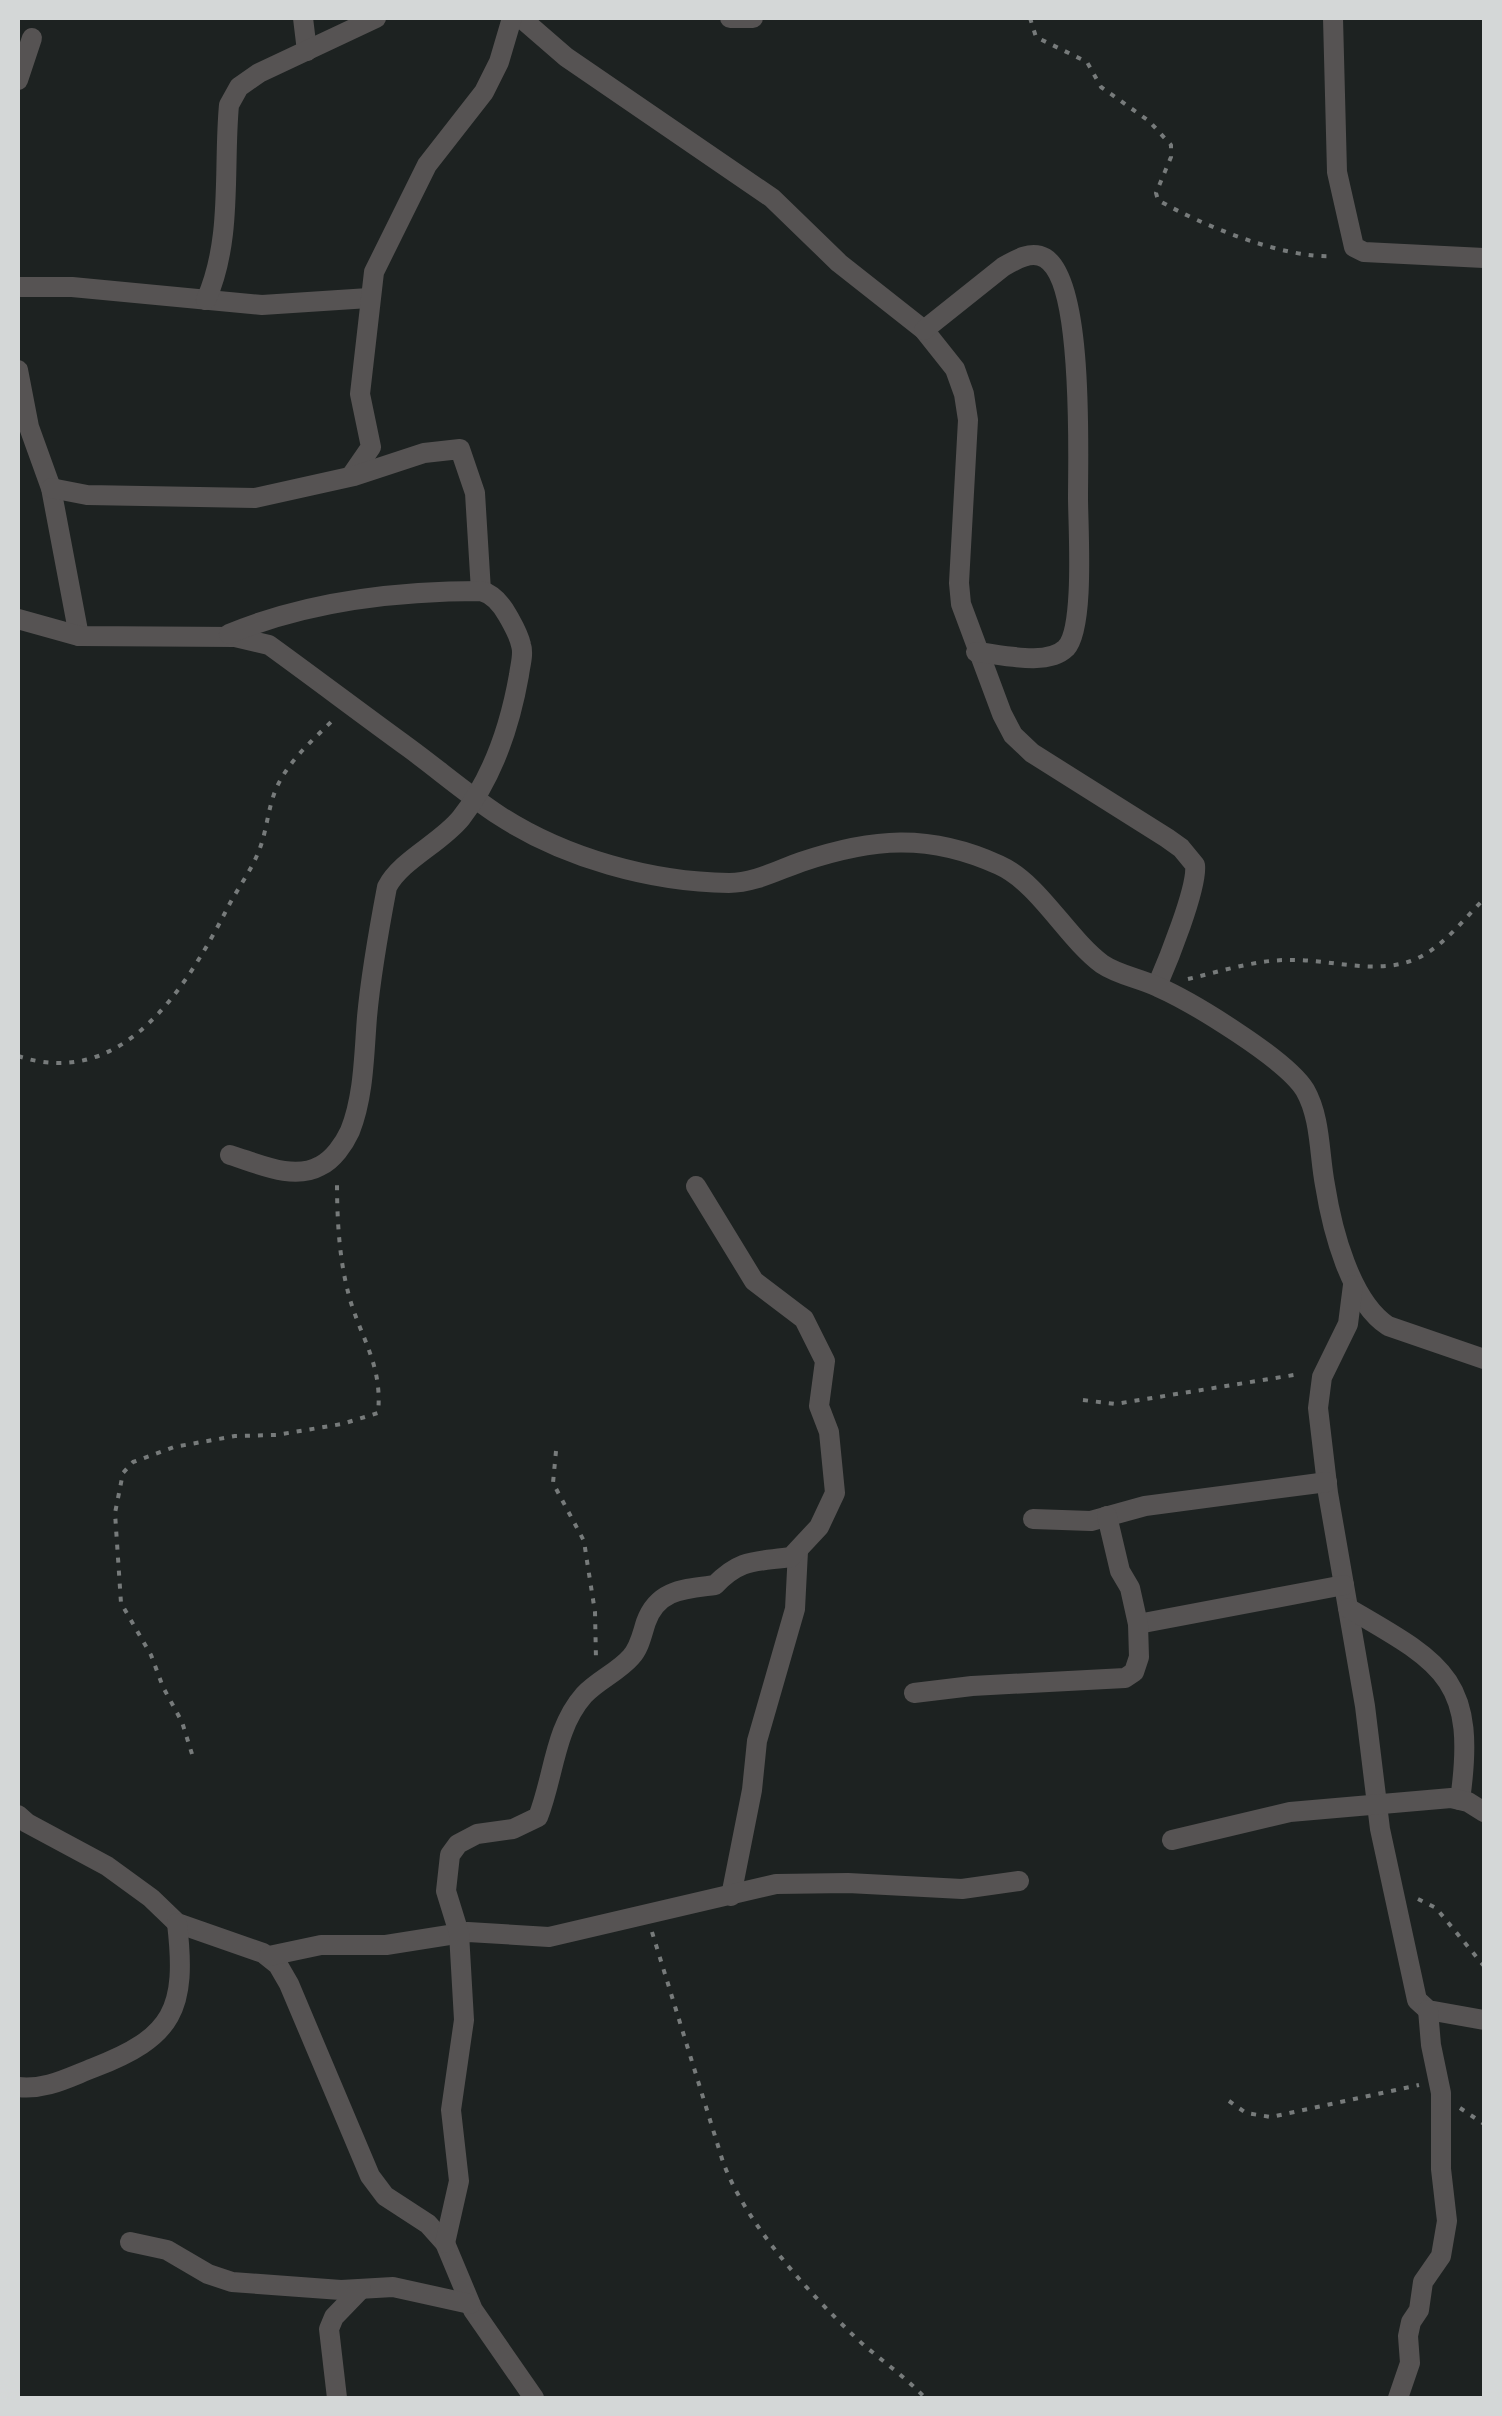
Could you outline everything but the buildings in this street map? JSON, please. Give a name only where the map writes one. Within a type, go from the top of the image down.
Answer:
[{"type":"street","points":[[303,18],[307,50]]},
{"type":"street","points":[[206,300],[219,262],[224,228],[229,104],[239,86],[376,18]]},
{"type":"street","points":[[350,477],[371,447],[360,394],[369,298],[376,267],[427,165],[470,114],[492,76],[512,18]]},
{"type":"street","points":[[521,18],[566,57],[772,198],[839,263],[924,330],[955,369],[964,394],[967,458],[960,595],[976,652],[1002,714],[1022,744],[1167,838],[1196,868],[1194,886],[1158,987]]},
{"type":"street","points":[[730,18],[753,18]]},
{"type":"street","points":[[1333,18],[1337,172],[1352,244],[1357,251],[1484,258]]},
{"type":"street","points":[[18,80],[32,38]]},
{"type":"street","points":[[924,330],[1003,268],[1032,255],[1045,258],[1057,273],[1071,323],[1078,385],[1078,597],[1074,636],[1055,655],[976,652]]},
{"type":"street","points":[[18,287],[72,287],[262,305],[369,298]]},
{"type":"street","points":[[18,370],[29,426],[51,488],[78,636]]},
{"type":"street","points":[[51,488],[87,495],[255,498],[350,477],[424,453],[462,450],[475,493],[481,591]]},
{"type":"street","points":[[223,637],[317,607],[419,591],[481,591],[493,596],[508,615],[522,646],[514,705],[476,797],[458,822],[387,886],[362,1073],[350,1130],[336,1152],[320,1166],[304,1170],[277,1170],[230,1155]]},
{"type":"street","points":[[18,619],[78,636],[223,637],[269,645],[498,815],[572,852],[625,868],[711,882],[745,882],[875,842],[942,845],[1004,868],[1104,965],[1158,987],[1293,1073],[1306,1092],[1318,1133],[1325,1188],[1354,1284],[1368,1309],[1388,1326],[1484,1359]]},
{"type":"street","points":[[445,2243],[459,2165],[451,2110],[464,2020],[459,1933],[447,1897],[450,1855],[466,1839],[513,1829],[536,1818],[573,1709],[605,1676],[635,1653],[652,1610],[671,1592],[715,1585],[740,1565],[791,1557],[828,1511],[836,1486],[829,1432],[819,1406],[825,1361],[804,1320],[754,1280],[696,1186]]},
{"type":"street","points":[[1354,1284],[1348,1324],[1324,1370],[1318,1408],[1377,1804],[1416,1996],[1428,2010],[1438,2079],[1442,2191],[1447,2221],[1441,2256],[1424,2280],[1419,2310],[1411,2322],[1410,2363],[1398,2398]]},
{"type":"street","points":[[1033,1520],[1079,1521],[1144,1506],[1327,1482]]},
{"type":"street","points":[[914,1692],[1125,1678],[1136,1669],[1138,1624],[1107,1516]]},
{"type":"street","points":[[731,1896],[752,1790],[757,1741],[795,1609],[798,1551]]},
{"type":"street","points":[[1138,1624],[1344,1585]]},
{"type":"street","points":[[1348,1608],[1414,1646],[1449,1684],[1463,1714],[1466,1738],[1460,1800]]},
{"type":"street","points":[[1172,1840],[1258,1817],[1436,1798],[1460,1800],[1484,1812]]},
{"type":"street","points":[[18,1815],[132,1883],[177,1923],[269,1956],[321,1944],[386,1944],[459,1933],[546,1938],[795,1882],[962,1889],[1019,1881]]},
{"type":"street","points":[[18,2086],[36,2088],[56,2083],[152,2040],[170,2014],[178,1990],[177,1923]]},
{"type":"street","points":[[269,1956],[289,1984],[377,2187],[396,2206],[428,2224],[445,2243],[470,2304],[534,2398]]},
{"type":"street","points":[[1428,2010],[1484,2020]]},
{"type":"street","points":[[130,2242],[168,2250],[208,2274],[232,2282],[296,2288],[393,2287],[470,2304]]},
{"type":"street","points":[[337,2398],[328,2329],[334,2317],[362,2289]]},
{"type":"path","points":[[1030,18],[1036,37],[1087,62],[1101,87],[1148,121],[1171,145],[1171,157],[1156,193],[1158,200],[1195,221],[1289,252],[1316,257],[1357,251]]},
{"type":"path","points":[[18,1056],[45,1062],[96,1060],[152,1022],[201,960],[260,848],[276,789],[286,772],[349,704]]},
{"type":"path","points":[[1158,987],[1261,962],[1294,960],[1374,966],[1406,963],[1425,955],[1484,899]]},
{"type":"path","points":[[192,1754],[151,1654],[121,1604],[115,1513],[119,1487],[123,1472],[133,1462],[174,1447],[342,1424],[378,1413],[379,1394],[368,1338],[356,1318],[348,1290],[337,1211],[336,1152]]},
{"type":"path","points":[[1083,1400],[1115,1404],[1324,1370]]},
{"type":"path","points":[[556,1450],[553,1483],[584,1541],[595,1612],[596,1660],[605,1676]]},
{"type":"path","points":[[1394,1882],[1436,1908],[1484,1966]]},
{"type":"path","points":[[646,1913],[723,2162],[738,2192],[816,2298],[924,2398]]},
{"type":"path","points":[[1229,2101],[1246,2113],[1271,2117],[1438,2079]]}]
